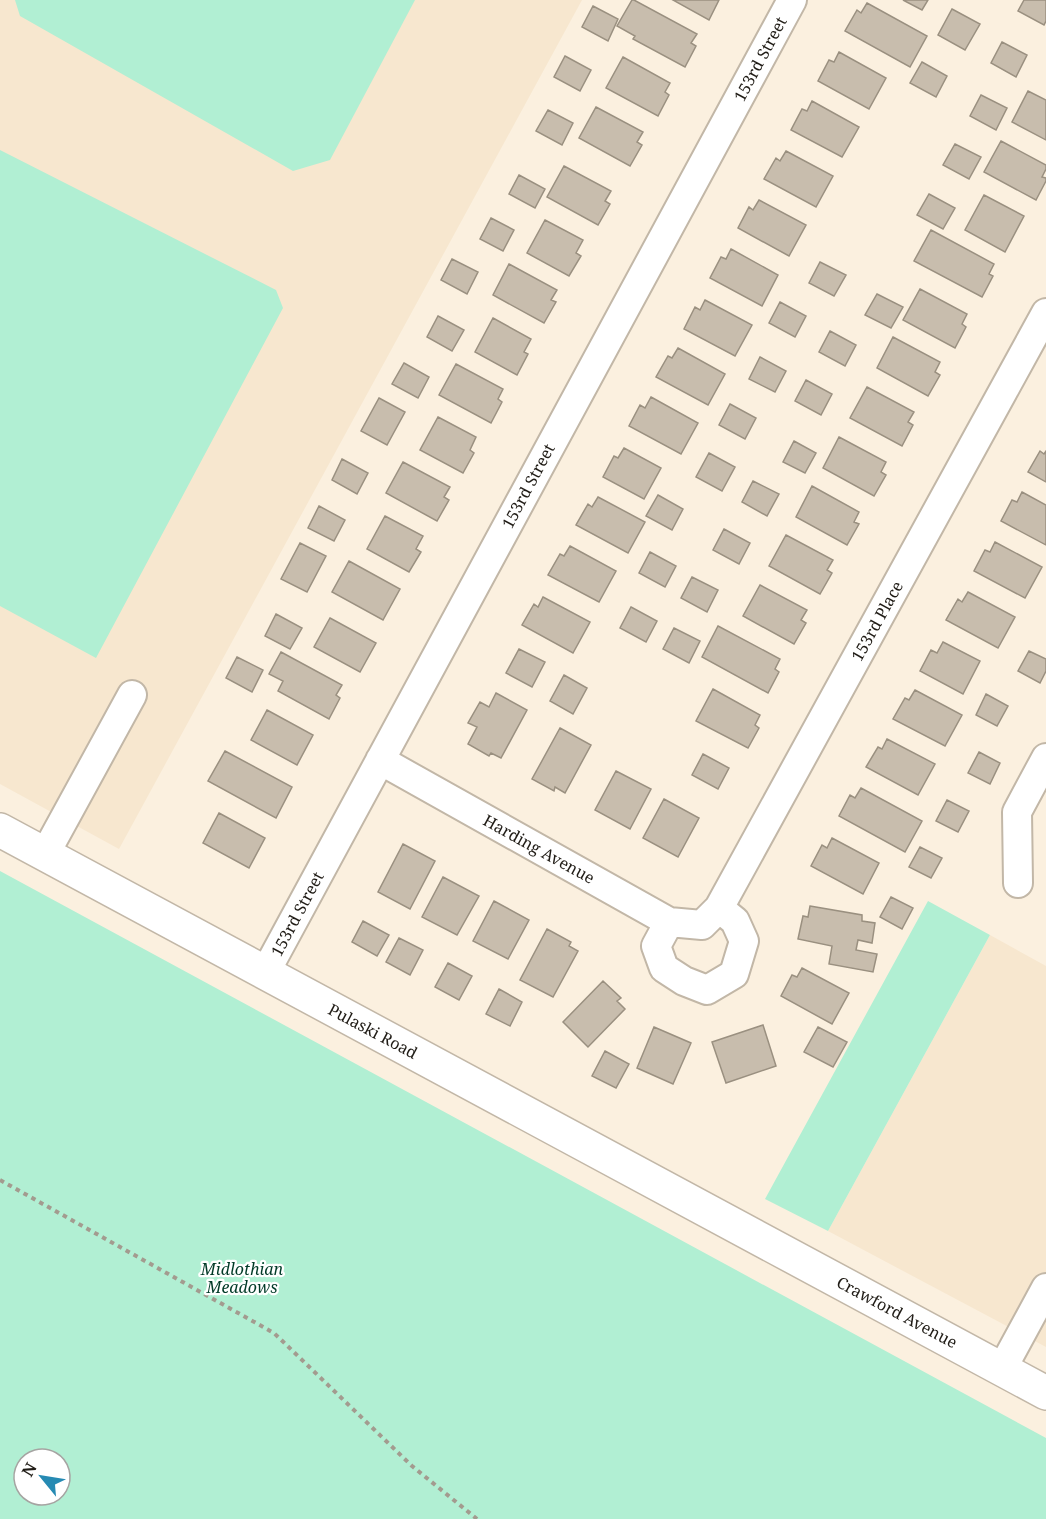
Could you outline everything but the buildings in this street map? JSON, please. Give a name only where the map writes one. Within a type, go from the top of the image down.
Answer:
[{"type":"main road","name":"Pulaski Road","points":[[0,830],[747,1231]]},
{"type":"main road","name":"Crawford Avenue","points":[[747,1231],[1046,1393]]},
{"type":"street","name":"153rd Street","points":[[265,973],[792,0]]},
{"type":"street","name":"153rd Place","points":[[711,916],[1046,313]]},
{"type":"street","points":[[45,854],[132,695]]},
{"type":"street","points":[[1018,883],[1017,812],[1046,758]]},
{"type":"street","name":"Harding Avenue","points":[[380,760],[669,922],[711,916]]},
{"type":"street","points":[[669,922],[656,946],[664,968],[684,981],[708,990],[734,974],[744,941],[735,921],[711,916]]},
{"type":"street","points":[[1002,1369],[1046,1288]]},
{"type":"path","points":[[0,1180],[274,1333],[412,1466],[477,1519]]},
{"type":"shaded area","points":[[0,0],[582,0],[119,849],[0,784]]},
{"type":"shaded area","points":[[990,935],[1046,966],[1046,1347],[828,1231]]},
{"type":"green space","points":[[15,0],[415,0],[330,160],[293,171],[20,16]]},
{"type":"green space","points":[[0,150],[276,290],[283,308],[96,658],[0,606]]},
{"type":"green space","name":"Midlothian Meadows","points":[[0,871],[1046,1438],[1046,1519],[0,1519]]},
{"type":"green space","points":[[928,901],[990,935],[828,1231],[765,1199]]}]
